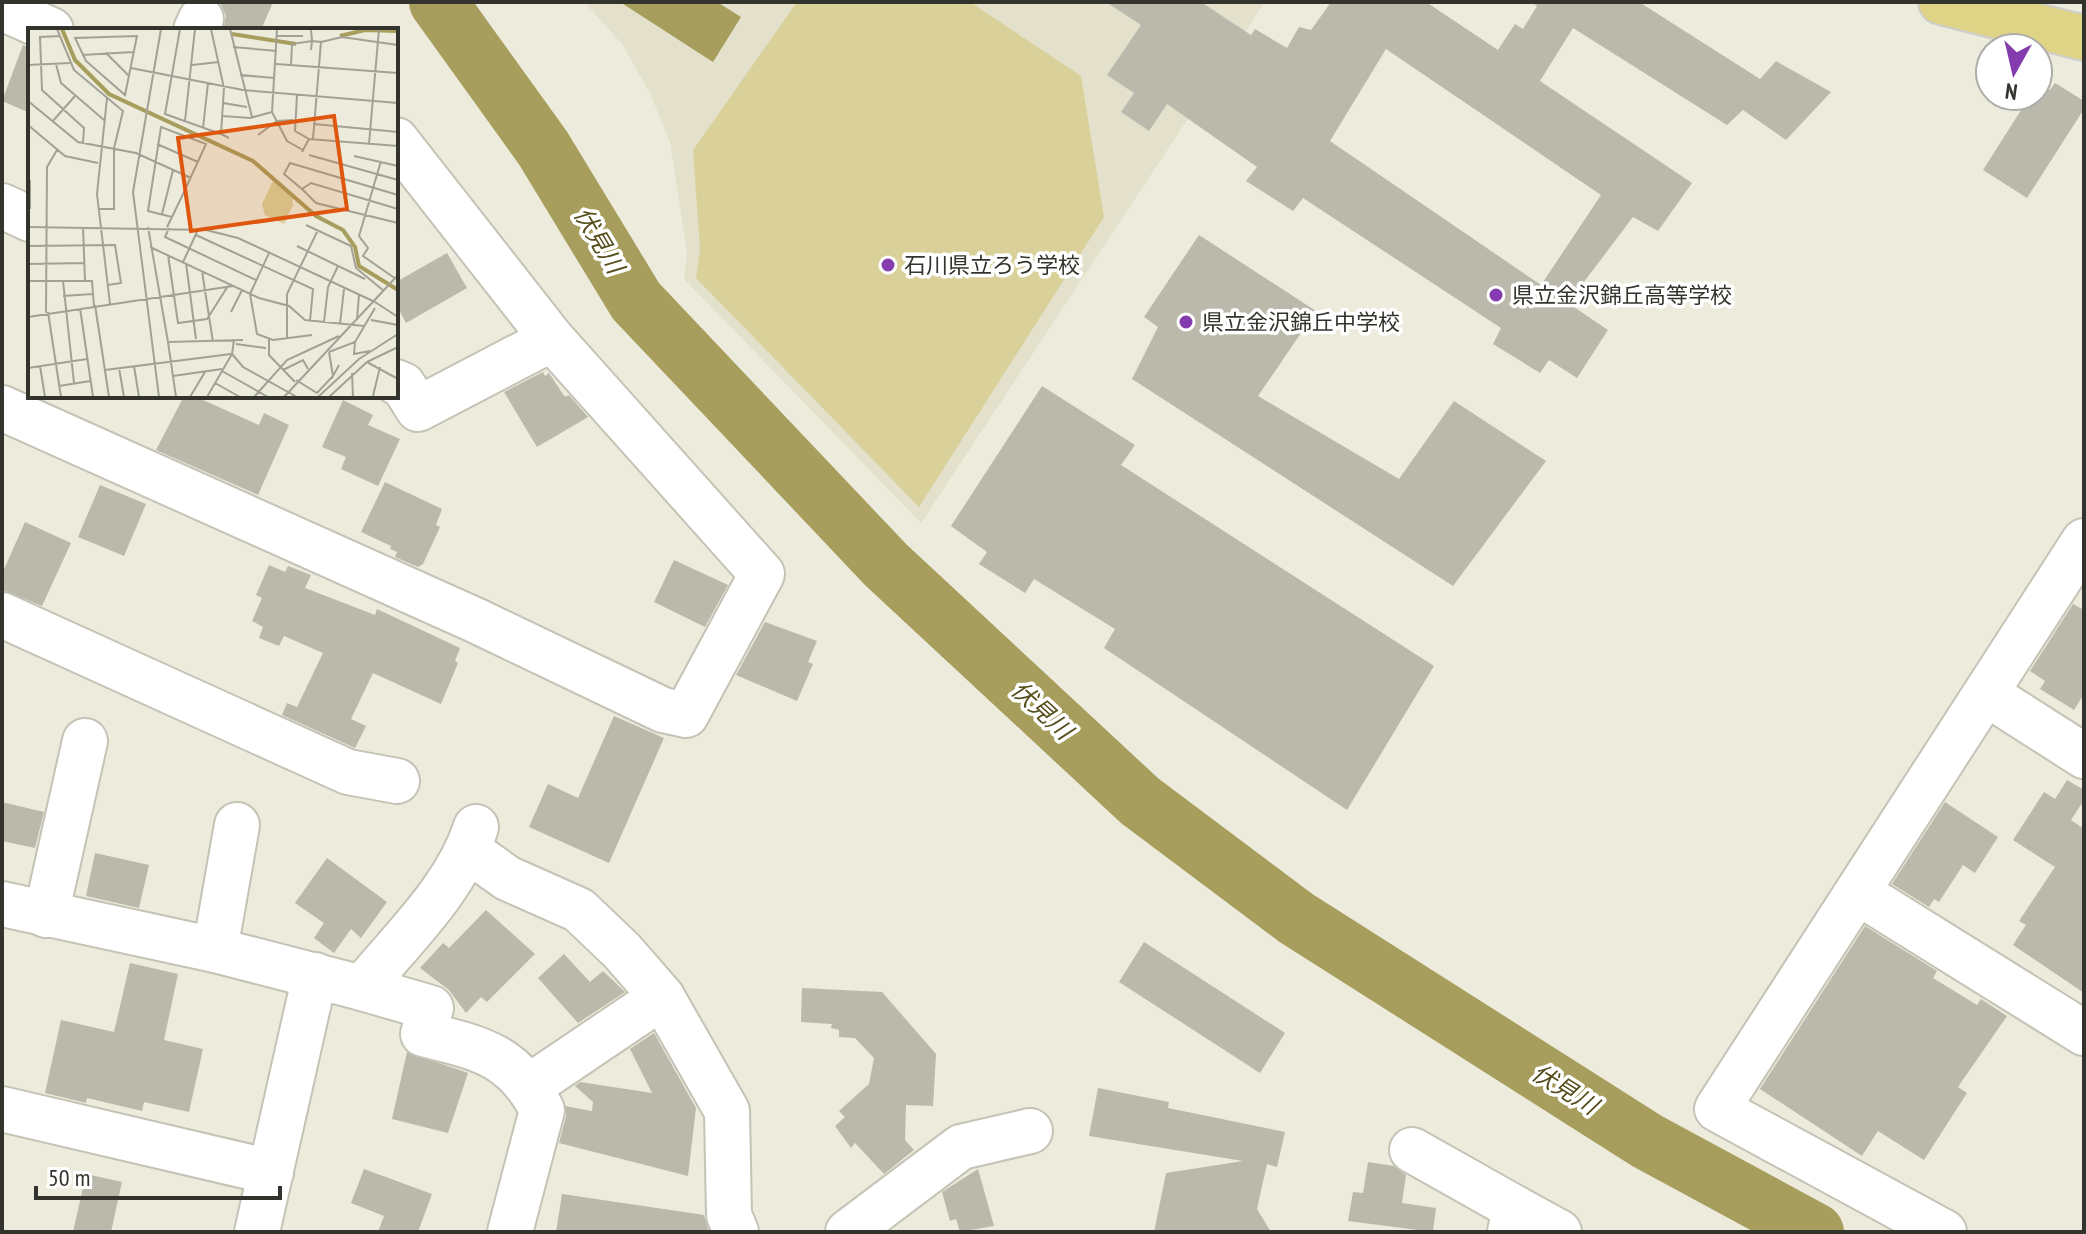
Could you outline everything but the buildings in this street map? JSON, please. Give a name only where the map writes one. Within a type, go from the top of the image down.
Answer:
[{"type":"main road","points":[[1965,4],[2084,38]]},
{"type":"street","points":[[2,8],[47,28]]},
{"type":"street","points":[[2,408],[462,615],[663,710],[686,715],[762,574],[552,339],[398,143]]},
{"type":"street","points":[[2,206],[28,218]]},
{"type":"street","points":[[398,383],[403,385],[418,409],[552,339]]},
{"type":"street","points":[[1944,1232],[1717,1109],[2084,541]]},
{"type":"street","points":[[2,615],[348,772],[397,781]]},
{"type":"street","points":[[1987,694],[2084,756]]},
{"type":"street","points":[[46,915],[85,741]]},
{"type":"street","points":[[215,950],[237,825]]},
{"type":"street","points":[[362,988],[438,897],[472,838],[507,878],[579,910],[622,951],[662,997],[727,1111],[729,1215],[736,1232]]},
{"type":"street","points":[[1859,893],[2084,1033]]},
{"type":"street","points":[[2,904],[215,950],[431,1008],[423,1034],[486,1050],[530,1086],[542,1110],[510,1232]]},
{"type":"street","points":[[265,1229],[271,1172],[315,975]]},
{"type":"street","points":[[530,1086],[662,997]]},
{"type":"street","points":[[2,1109],[271,1172]]},
{"type":"street","points":[[848,1232],[961,1147],[1030,1131]]},
{"type":"street","points":[[1412,1150],[1512,1220],[1559,1232]]},
{"type":"shaded area","name":"石川県立ろう学校","points":[[584,2],[1265,2],[921,523],[684,279],[687,252],[670,142],[650,93],[622,44]]},
{"type":"shaded area","points":[[620,2],[717,2],[741,17],[713,62]]},
{"type":"shaded area","name":"石川県立ろう学校","points":[[797,2],[970,2],[1081,76],[1104,217],[919,507],[696,278],[700,250],[693,150]]},
{"type":"waterway","name":"伏見川","points":[[438,2],[543,148],[636,301],[886,565],[1140,801],[1296,918],[1647,1141],[1815,1232]]},
{"type":"place","name":"石川県立ろう学校","points":[[888,265]]},
{"type":"place","name":"県立金沢錦丘高等学校","points":[[1496,295]]},
{"type":"place","name":"県立金沢錦丘中学校","points":[[1186,322]]}]
